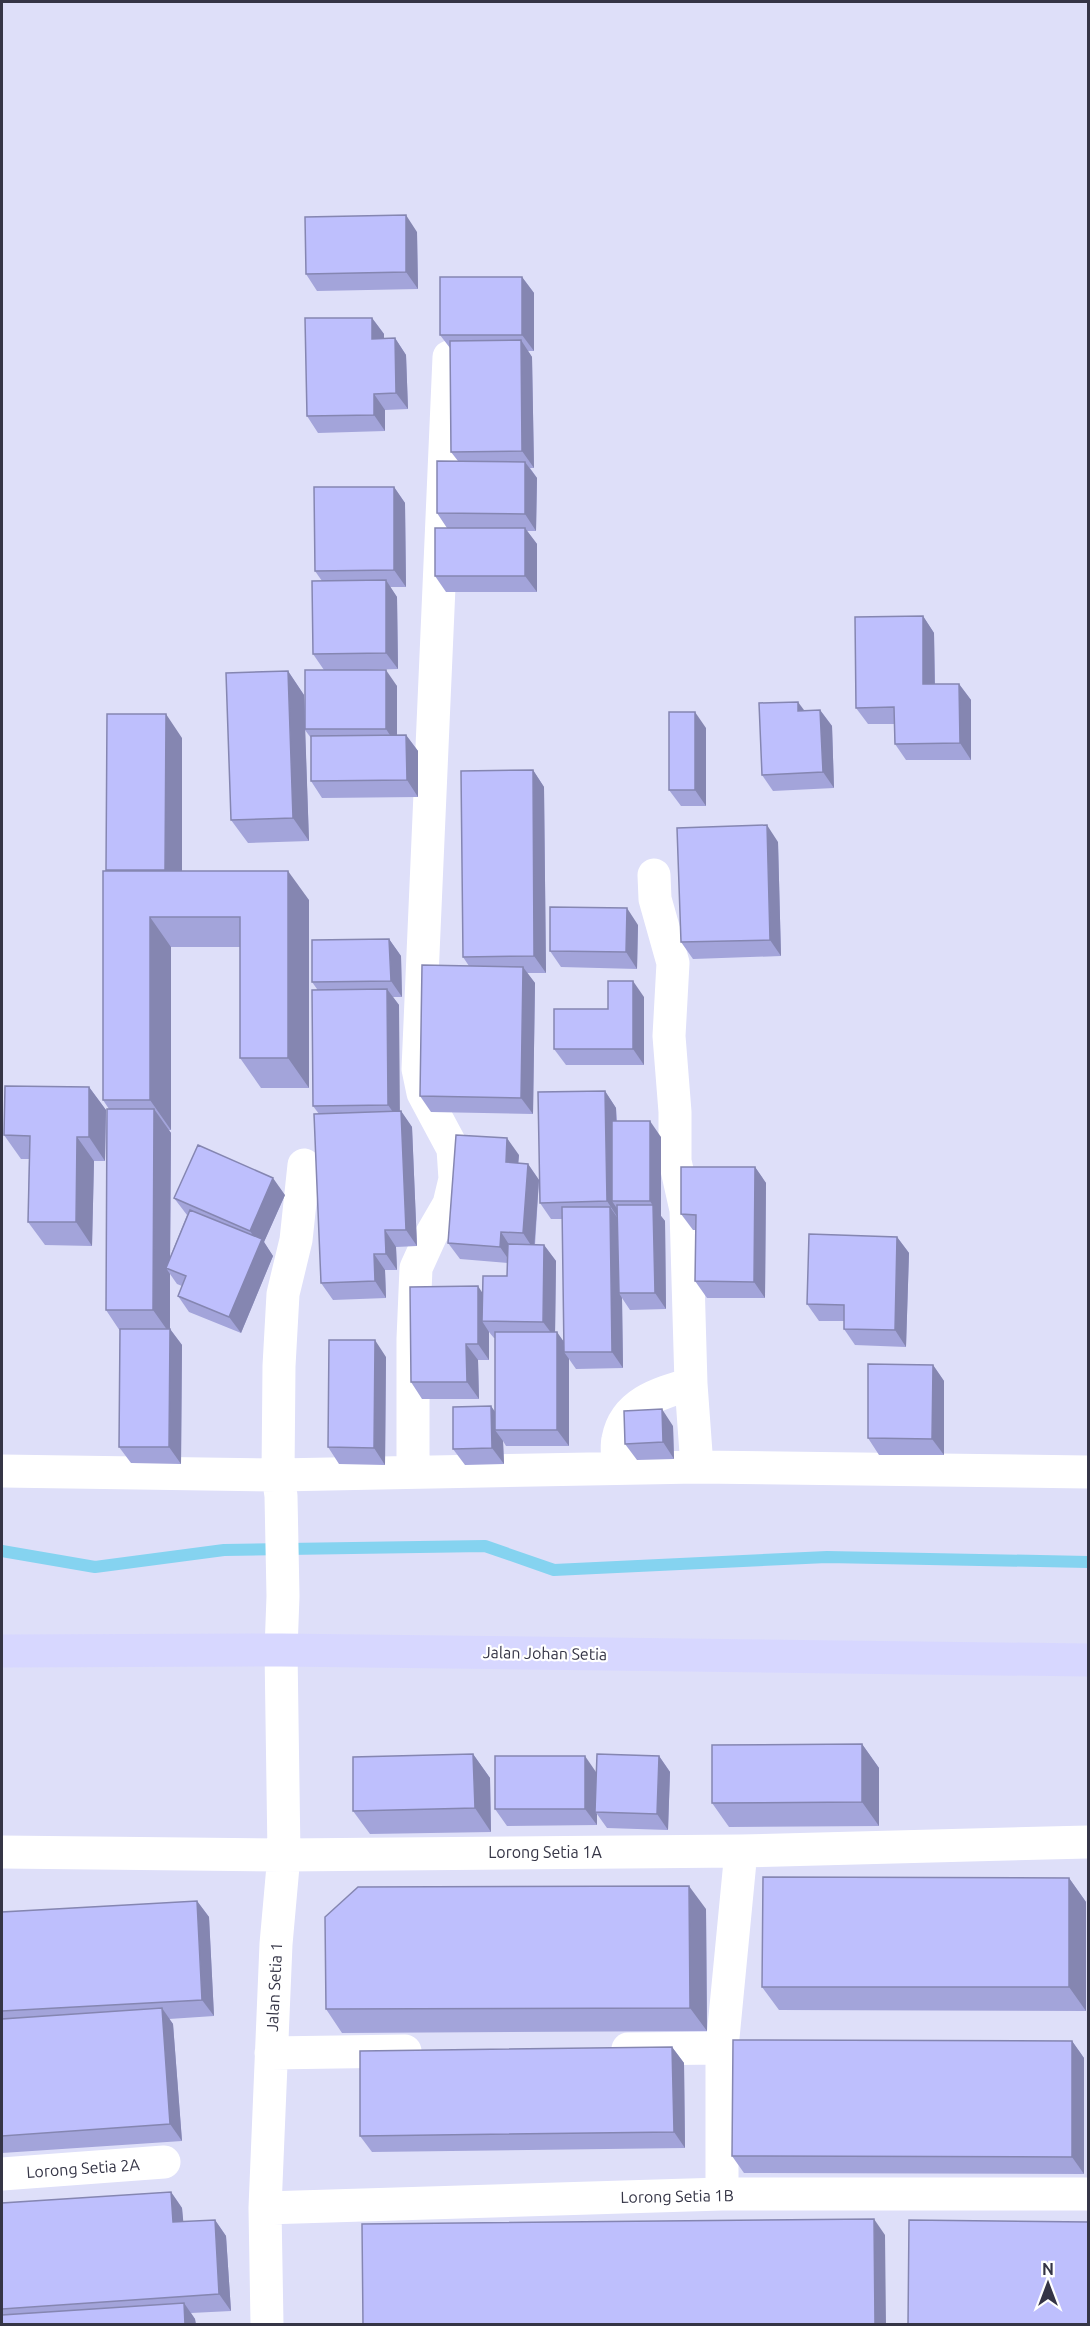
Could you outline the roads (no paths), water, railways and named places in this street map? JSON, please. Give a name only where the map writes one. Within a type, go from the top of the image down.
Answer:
[{"type":"main road","name":"Jalan Johan Setia","points":[[2,1651],[281,1650],[1089,1660]]},
{"type":"street","points":[[413,1471],[413,1339],[416,1268],[449,1204],[455,1179],[453,1149],[423,1093],[418,1070],[449,357]]},
{"type":"street","points":[[654,875],[655,899],[673,963],[669,1036],[675,1112],[675,1161],[686,1210],[691,1384],[697,1467]]},
{"type":"street","name":"Jalan Setia 1","points":[[267,2325],[265,2208],[276,1944],[284,1855],[280,1485],[283,1294],[296,1240],[304,1165]]},
{"type":"street","points":[[618,1467],[618,1438],[630,1411],[655,1394],[691,1384]]},
{"type":"street","points":[[2,1471],[280,1485],[413,1471],[618,1467],[1089,1472]]},
{"type":"street","name":"Lorong Setia 1A","points":[[2,1852],[284,1855],[741,1851],[1089,1842]]},
{"type":"street","points":[[722,2194],[722,2048],[741,1851]]},
{"type":"street","points":[[603,2049],[722,2048]]},
{"type":"street","points":[[271,2053],[437,2051]]},
{"type":"street","name":"Lorong Setia 2A","points":[[2,2174],[164,2162]]},
{"type":"street","name":"Lorong Setia 1B","points":[[265,2208],[722,2194],[912,2206],[1089,2194]]},
{"type":"waterway","points":[[2,1551],[95,1567],[224,1550],[485,1546],[554,1570],[827,1557],[1088,1562]]}]
